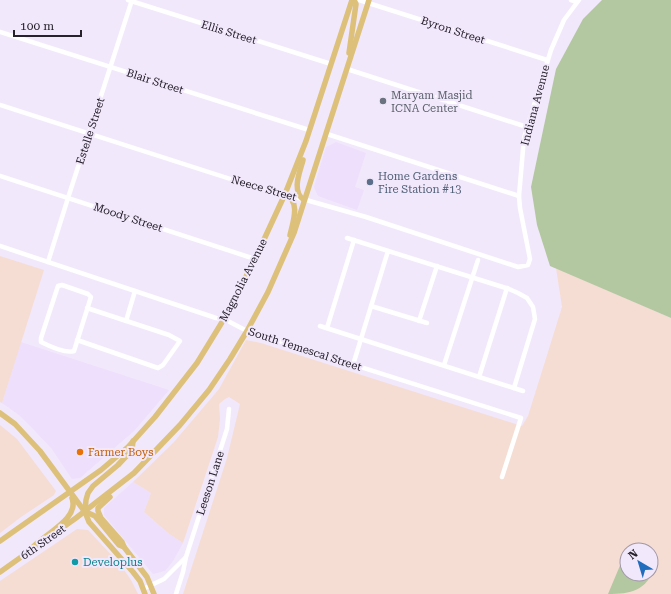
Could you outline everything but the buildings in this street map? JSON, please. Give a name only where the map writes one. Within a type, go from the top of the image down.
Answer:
[{"type":"main road","name":"Magnolia Avenue","points":[[70,492],[101,470],[134,441],[155,417],[197,363],[224,319],[255,259],[285,194],[306,141],[353,0]]},
{"type":"main road","points":[[347,69],[356,4],[353,0]]},
{"type":"main road","points":[[86,512],[124,482],[161,446],[193,409],[220,374],[247,331],[268,292],[294,233],[347,69],[367,1]]},
{"type":"main road","points":[[304,200],[299,196],[297,181],[306,141]]},
{"type":"main road","points":[[285,194],[293,199],[294,207],[288,248]]},
{"type":"main road","points":[[0,413],[15,424],[40,451],[86,512],[95,516],[119,545],[124,546]]},
{"type":"main road","points":[[134,441],[132,450],[118,465],[93,486],[88,493],[86,500],[86,512],[89,522],[127,563],[140,581],[144,592]]},
{"type":"main road","points":[[124,482],[114,494],[101,505],[98,511],[101,518],[122,542],[147,577],[154,594]]},
{"type":"main road","points":[[1,541],[70,492]]},
{"type":"main road","points":[[26,555],[38,540],[64,522],[72,513],[74,503],[70,492]]},
{"type":"main road","name":"6th Street","points":[[1,571],[86,512]]},
{"type":"street","name":"Ellis Street","points":[[131,0],[331,64]]},
{"type":"street","name":"Estelle Street","points":[[48,262],[131,0]]},
{"type":"street","name":"Byron Street","points":[[358,0],[367,1],[547,60]]},
{"type":"street","points":[[571,0],[578,1]]},
{"type":"street","name":"Indiana Avenue","points":[[528,265],[530,259],[519,196],[523,146],[527,127],[547,60],[564,20],[578,1]]},
{"type":"street","name":"Blair Street","points":[[0,32],[309,130]]},
{"type":"street","points":[[347,69],[527,127]]},
{"type":"street","name":"Neece Street","points":[[0,105],[277,194],[285,194],[366,218],[518,267],[528,265]]},
{"type":"street","points":[[326,134],[519,196]]},
{"type":"street","name":"Moody Street","points":[[0,176],[255,259]]},
{"type":"street","points":[[347,238],[507,288],[527,298],[533,307],[535,319],[514,388]]},
{"type":"street","points":[[327,328],[354,240]]},
{"type":"street","name":"South Temescal Street","points":[[0,246],[216,318],[224,319],[247,331],[521,418],[502,477]]},
{"type":"street","points":[[353,365],[388,251]]},
{"type":"street","points":[[444,365],[471,277],[478,260]]},
{"type":"street","points":[[419,321],[437,266]]},
{"type":"street","points":[[62,285],[88,294],[90,297],[88,308],[74,351],[70,352],[42,342],[41,338],[58,286],[62,285]]},
{"type":"street","points":[[479,377],[507,288]]},
{"type":"street","points":[[126,321],[135,291]]},
{"type":"street","points":[[371,306],[427,323]]},
{"type":"street","points":[[77,340],[158,368],[163,365],[180,341],[168,335],[88,308]]},
{"type":"street","points":[[320,326],[523,391]]},
{"type":"street","name":"Leeson Lane","points":[[176,594],[186,557],[227,428],[229,409]]},
{"type":"street","name":"Leeson Lane","points":[[144,592],[151,586],[164,579],[186,557]]},
{"type":"shaded area","points":[[336,142],[366,153],[355,187],[364,190],[357,210],[318,196],[314,187],[326,147]]},
{"type":"shaded area","points":[[0,256],[44,270],[2,403],[0,402]]},
{"type":"shaded area","points":[[556,268],[671,318],[671,594],[183,594],[227,458],[240,404],[229,397],[219,404],[220,419],[218,437],[183,543],[168,533],[144,512],[151,493],[133,482],[174,442],[219,389],[246,340],[261,343],[522,426],[528,416],[562,307]]},
{"type":"shaded area","points":[[21,342],[169,390],[134,431],[80,478],[72,479],[52,449],[19,415],[2,403]]},
{"type":"shaded area","points":[[0,425],[17,439],[56,491],[54,495],[0,533]]},
{"type":"shaded area","points":[[133,482],[151,493],[144,512],[168,533],[183,543],[173,561],[165,571],[153,574],[104,515],[104,508]]},
{"type":"shaded area","points":[[77,529],[88,530],[115,559],[115,562],[120,568],[124,570],[138,594],[0,594],[0,581]]},
{"type":"green space","points":[[602,0],[671,0],[671,318],[550,266],[537,225],[531,187],[556,69],[583,19]]},
{"type":"green space","points":[[619,568],[619,582],[646,582],[637,590],[631,592],[608,594]]},
{"type":"place","name":"Maryam Masjid ICNA Center","points":[[383,101]]},
{"type":"place","name":"Home Gardens Fire Station #13","points":[[370,182]]},
{"type":"place","name":"Farmer Boys","points":[[80,452]]},
{"type":"place","name":"Developlus","points":[[75,562]]}]
